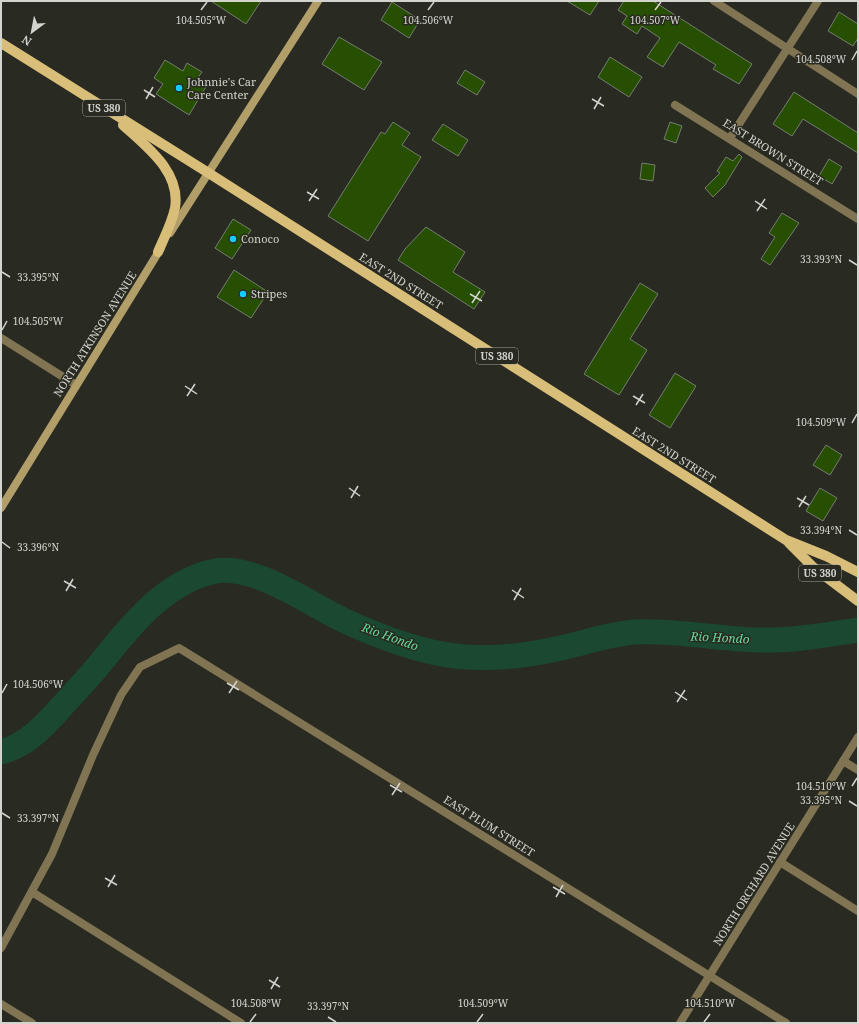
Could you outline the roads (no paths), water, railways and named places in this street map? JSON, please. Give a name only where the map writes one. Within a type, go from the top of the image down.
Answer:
[{"type":"main road","name":"NORTH ATKINSON AVENUE","points":[[1,508],[208,172],[318,1]]},
{"type":"main road","name":"EAST 2ND STREET","points":[[1,43],[208,172],[786,540],[826,556],[858,572]]},
{"type":"main road","points":[[106,108],[152,152],[171,176],[175,193],[174,210],[158,252]]},
{"type":"main road","name":"EAST 2ND STREET","points":[[786,540],[813,567],[858,601]]},
{"type":"street","points":[[714,1],[858,94]]},
{"type":"street","points":[[730,138],[818,1]]},
{"type":"street","name":"EAST BROWN STREET","points":[[675,105],[858,219]]},
{"type":"street","points":[[1,338],[76,385]]},
{"type":"street","name":"EAST PLUM STREET","points":[[32,892],[52,854],[93,755],[121,695],[140,667],[179,648],[786,1023]]},
{"type":"street","name":"NORTH ORCHARD AVENUE","points":[[680,1023],[858,737]]},
{"type":"street","points":[[843,761],[858,770]]},
{"type":"street","points":[[780,862],[858,911]]},
{"type":"street","points":[[1,948],[32,892],[241,1023]]},
{"type":"street","points":[[1,1004],[32,1023]]},
{"type":"waterway","name":"Rio Hondo","points":[[1,752],[11,749],[36,733],[91,675],[122,637],[148,609],[177,586],[193,578],[211,572],[226,570],[243,572],[261,578],[296,594],[343,620],[375,634],[420,649],[463,657],[525,655],[595,639],[635,632],[666,632],[743,639],[783,640],[858,630]]},
{"type":"place","name":"Johnnie's Car Care Center","points":[[179,88]]},
{"type":"place","name":"Conoco","points":[[233,239]]},
{"type":"place","name":"Stripes","points":[[243,294]]}]
